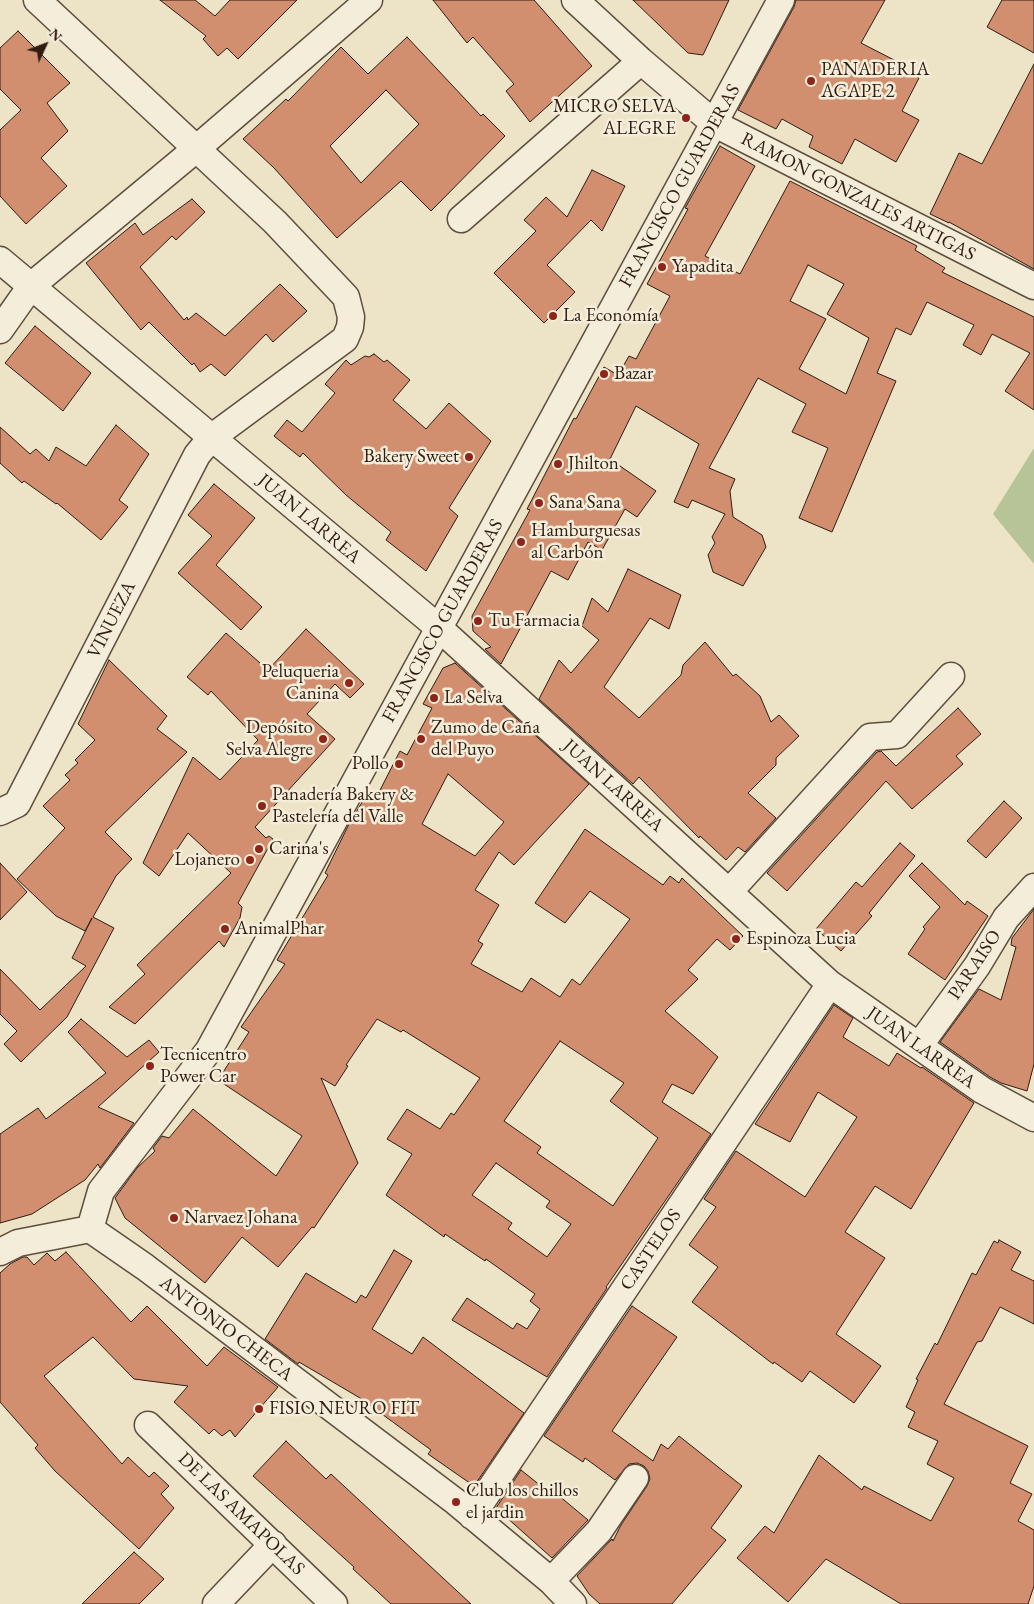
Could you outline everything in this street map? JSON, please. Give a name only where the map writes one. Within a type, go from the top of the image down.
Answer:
[{"type":"street","name":"VINUEZA","points":[[8,808],[198,455],[211,438],[345,339],[350,327],[351,317],[346,297],[276,222],[37,0]]},
{"type":"street","points":[[0,330],[31,286],[196,149],[369,0]]},
{"type":"street","name":"RAMON GONZALES ARTIGAS","points":[[575,0],[641,61],[715,124],[1034,286]]},
{"type":"street","name":"FRANCISCO GUARDERAS","points":[[90,1229],[101,1191],[209,1050],[781,0]]},
{"type":"street","points":[[461,219],[641,61]]},
{"type":"street","name":"JUAN LARREA","points":[[0,260],[439,628],[830,984],[982,1090],[1034,1118]]},
{"type":"street","points":[[729,892],[870,737],[897,735],[951,676]]},
{"type":"street","name":"PARAISO","points":[[919,1046],[977,966],[1006,918],[1034,886]]},
{"type":"street","name":"CASTELOS","points":[[472,1516],[830,984]]},
{"type":"street","points":[[0,1252],[18,1243],[90,1229]]},
{"type":"street","name":"ANTONIO CHECA","points":[[90,1229],[145,1267],[472,1516],[551,1581],[573,1604]]},
{"type":"street","name":"DE LAS AMAPOLAS","points":[[148,1425],[334,1604]]},
{"type":"street","points":[[551,1581],[599,1531],[635,1478]]},
{"type":"street","points":[[216,1604],[273,1544]]},
{"type":"green space","points":[[1034,448],[1034,564],[993,514]]},
{"type":"building","points":[[160,0],[195,0],[215,16],[230,0],[297,0],[238,59],[227,48],[218,56],[203,39],[206,36]]},
{"type":"building","points":[[433,0],[534,0],[592,66],[530,122],[506,91],[514,84],[473,37],[467,43]]},
{"type":"building","points":[[633,0],[729,0],[703,55],[688,53]]},
{"type":"building","points":[[796,0],[885,0],[861,43],[896,61],[894,65],[919,78],[902,111],[919,120],[896,162],[855,139],[842,164],[809,147],[813,136],[782,119],[776,129],[738,110]]},
{"type":"building","points":[[1002,0],[1034,0],[1034,53],[987,27]]},
{"type":"building","points":[[18,31],[70,83],[47,103],[68,131],[41,158],[67,186],[26,224],[0,196],[0,130],[21,110],[0,89],[0,48]]},
{"type":"building","points":[[407,37],[481,116],[483,114],[505,136],[431,211],[401,181],[337,238],[274,168],[243,139],[286,99],[288,101],[341,47],[368,74]],"holes":[[[386,90],[419,124],[361,183],[330,146]]]},
{"type":"building","points":[[1034,64],[1034,269],[949,222],[930,214],[959,153],[982,164]]},
{"type":"building","points":[[720,146],[755,166],[705,256],[740,274],[790,181],[917,246],[915,250],[945,268],[942,272],[1034,317],[1034,410],[1005,391],[1030,353],[992,334],[981,355],[963,345],[974,325],[927,302],[911,335],[896,328],[877,373],[896,381],[832,532],[799,518],[828,448],[792,432],[806,404],[758,378],[709,468],[735,479],[730,491],[733,517],[762,535],[766,547],[743,586],[713,572],[708,555],[715,543],[712,537],[725,514],[692,500],[688,508],[674,502],[699,444],[636,406],[610,459],[656,491],[637,517],[625,509],[602,550],[588,542],[568,580],[551,571],[501,664],[485,649],[491,647],[473,631],[472,616],[530,510],[527,509],[574,418],[576,419],[604,367],[618,375],[629,356],[636,359],[670,296],[647,284],[688,209],[685,208]],"holes":[[[808,265],[844,284],[827,314],[869,338],[846,394],[799,369],[826,319],[790,301]]]},
{"type":"building","points":[[592,170],[625,186],[602,231],[591,220],[547,265],[575,292],[544,323],[494,273],[536,231],[524,220],[546,197],[567,217]]},
{"type":"building","points":[[192,199],[205,212],[176,240],[172,236],[140,267],[184,320],[187,317],[188,320],[196,313],[225,336],[280,284],[307,311],[273,342],[266,334],[225,376],[211,364],[200,372],[194,363],[192,365],[149,322],[141,330],[86,263],[135,223],[143,235]]},
{"type":"building","points":[[35,326],[91,373],[63,411],[5,363]]},
{"type":"building","points":[[374,354],[384,362],[387,360],[410,380],[393,400],[426,429],[449,403],[491,441],[449,508],[458,516],[426,571],[386,540],[391,532],[346,495],[303,453],[300,457],[274,436],[287,420],[302,432],[335,393],[325,384],[346,360],[351,365],[365,356],[369,357]]},
{"type":"building","points":[[116,425],[149,454],[119,500],[128,507],[101,540],[57,503],[24,481],[22,483],[0,463],[0,427],[30,454],[36,449],[49,461],[56,447],[86,466]]},
{"type":"building","points":[[214,484],[255,518],[216,565],[262,607],[241,630],[178,573],[212,536],[188,515]]},
{"type":"building","points":[[628,569],[681,595],[669,629],[650,618],[604,687],[639,718],[681,675],[683,665],[705,642],[733,676],[736,674],[760,696],[771,722],[779,715],[799,736],[776,758],[776,765],[748,793],[776,818],[745,852],[738,847],[726,860],[700,836],[699,838],[639,777],[633,784],[539,699],[559,660],[571,673],[599,640],[582,626],[592,598],[608,612]]},
{"type":"building","points":[[306,629],[364,684],[350,698],[335,684],[307,714],[335,739],[255,827],[266,838],[269,836],[273,839],[238,903],[242,907],[240,918],[224,947],[219,941],[135,1024],[109,1007],[145,974],[137,965],[231,873],[188,833],[159,876],[143,863],[193,757],[220,780],[258,740],[211,691],[208,695],[187,677],[226,633],[268,670]]},
{"type":"building","points":[[109,660],[167,716],[157,729],[187,752],[105,832],[132,859],[116,876],[93,917],[114,928],[67,1017],[21,1062],[4,1044],[17,1031],[0,1014],[0,969],[40,1010],[86,966],[72,958],[92,918],[85,931],[56,916],[17,879],[65,828],[43,806],[70,780],[65,775],[78,763],[75,760],[95,740],[78,724]]},
{"type":"building","points":[[455,663],[589,784],[514,865],[499,852],[475,890],[499,905],[478,941],[483,944],[471,964],[522,992],[531,978],[560,997],[572,979],[580,985],[630,919],[590,891],[565,923],[535,903],[585,829],[663,885],[670,876],[679,883],[682,878],[743,936],[730,950],[717,939],[688,970],[698,979],[665,1011],[718,1057],[693,1094],[672,1084],[662,1102],[711,1134],[547,1377],[452,1320],[467,1298],[513,1329],[517,1323],[527,1329],[540,1309],[530,1301],[535,1294],[486,1259],[485,1261],[445,1234],[444,1237],[386,1195],[412,1154],[387,1139],[407,1109],[440,1129],[451,1113],[454,1115],[480,1078],[403,1030],[401,1032],[377,1019],[346,1065],[348,1066],[335,1086],[321,1078],[358,1163],[314,1228],[312,1227],[278,1267],[242,1237],[205,1283],[125,1218],[115,1198],[137,1168],[155,1151],[153,1148],[162,1136],[169,1138],[193,1109],[276,1176],[302,1136],[218,1080],[249,1032],[241,1027],[285,964],[277,960],[328,875],[325,873],[350,822],[369,791],[377,796],[400,751],[407,755],[432,708],[423,704],[443,668]],"holes":[[[448,774],[504,822],[475,856],[422,824]],[[560,1041],[624,1083],[610,1101],[658,1138],[613,1206],[537,1153],[541,1147],[504,1121]],[[496,1163],[550,1201],[546,1207],[571,1224],[547,1257],[508,1229],[512,1223],[472,1195]]]},
{"type":"building","points":[[958,708],[981,734],[956,756],[963,764],[912,809],[886,781],[787,891],[767,873],[877,752],[881,751],[896,766]]},
{"type":"building","points":[[1004,801],[1022,818],[986,858],[967,841]]},
{"type":"building","points":[[900,843],[915,856],[869,913],[872,916],[841,951],[816,929],[856,882],[862,887]]},
{"type":"building","points":[[0,863],[27,892],[0,920]]},
{"type":"building","points":[[922,863],[965,905],[967,901],[988,916],[945,980],[908,954],[925,929],[923,927],[940,907],[909,876]]},
{"type":"building","points":[[1034,909],[1034,1064],[1027,1091],[1001,1083],[990,1077],[940,1042],[979,989],[1001,1000],[1016,947],[1011,945],[1012,938]]},
{"type":"building","points":[[834,1005],[853,1018],[843,1037],[889,1066],[897,1053],[922,1067],[974,1103],[911,1209],[875,1186],[845,1232],[885,1258],[836,1334],[881,1366],[854,1403],[810,1371],[802,1382],[774,1362],[773,1364],[692,1302],[718,1267],[689,1245],[716,1207],[704,1199],[736,1151],[805,1197],[857,1117],[818,1092],[790,1142],[755,1124]]},
{"type":"building","points":[[81,1019],[127,1057],[149,1040],[159,1052],[98,1107],[134,1123],[100,1168],[98,1164],[85,1180],[32,1214],[0,1223],[0,1134],[38,1108],[46,1119],[106,1073],[68,1032]]},
{"type":"building","points":[[999,1240],[1021,1252],[1011,1270],[1034,1281],[1034,1324],[1000,1307],[982,1341],[977,1342],[944,1404],[1028,1446],[1010,1483],[1032,1494],[1018,1521],[1034,1530],[1034,1586],[1028,1604],[901,1604],[826,1559],[788,1602],[737,1558],[765,1526],[774,1533],[819,1455],[862,1490],[864,1486],[931,1521],[954,1478],[927,1464],[938,1441],[908,1427],[915,1412],[906,1407],[918,1380],[916,1379],[935,1343],[937,1345],[972,1273],[976,1275],[994,1241],[998,1243]]},
{"type":"building","points":[[394,1250],[412,1261],[372,1329],[412,1354],[423,1337],[524,1413],[474,1486],[428,1454],[431,1450],[360,1398],[299,1362],[298,1364],[265,1339],[306,1273],[356,1303],[361,1295],[366,1298]]},
{"type":"building","points":[[66,1252],[131,1322],[147,1306],[207,1366],[224,1347],[278,1387],[235,1437],[230,1430],[222,1436],[214,1429],[209,1434],[174,1402],[188,1386],[134,1379],[93,1337],[44,1376],[122,1464],[128,1457],[149,1477],[154,1472],[169,1486],[161,1494],[174,1508],[139,1549],[55,1471],[35,1448],[38,1445],[0,1402],[0,1273],[10,1264],[23,1257],[27,1257],[34,1265],[47,1253],[55,1261]]},
{"type":"building","points":[[632,1306],[677,1337],[612,1431],[653,1461],[661,1444],[668,1449],[679,1436],[742,1486],[711,1528],[726,1540],[672,1604],[600,1604],[589,1594],[577,1576],[612,1539],[613,1541],[621,1525],[647,1486],[650,1479],[648,1471],[644,1466],[637,1463],[629,1464],[615,1480],[585,1458],[583,1462],[544,1436]]},
{"type":"building","points":[[286,1441],[326,1479],[331,1474],[471,1604],[391,1604],[353,1569],[354,1567],[253,1476]]},
{"type":"building","points":[[521,1470],[556,1498],[558,1495],[588,1520],[552,1558],[496,1508]]},
{"type":"building","points":[[134,1552],[164,1579],[139,1604],[82,1604]]},
{"type":"place","name":"PANADERIA AGAPE 2","points":[[811,81]]},
{"type":"place","name":"MICRO SELVA ALEGRE","points":[[686,118]]},
{"type":"place","name":"Yapadita","points":[[662,267]]},
{"type":"place","name":"La Economía","points":[[553,316]]},
{"type":"place","name":"Bazar","points":[[604,374]]},
{"type":"place","name":"Bakery Sweet","points":[[469,457]]},
{"type":"place","name":"Jhilton","points":[[558,464]]},
{"type":"place","name":"Sana Sana","points":[[539,503]]},
{"type":"place","name":"Hamburguesas al Carbón","points":[[521,542]]},
{"type":"place","name":"Tu Farmacia","points":[[478,621]]},
{"type":"place","name":"Peluqueria Canina","points":[[349,683]]},
{"type":"place","name":"La Selva","points":[[434,698]]},
{"type":"place","name":"Depósito Selva Alegre","points":[[323,739]]},
{"type":"place","name":"Zumo de Caña del Puyo","points":[[421,739]]},
{"type":"place","name":"Pollo","points":[[399,764]]},
{"type":"place","name":"Panadería Bakery & Pastelería del Valle","points":[[262,806]]},
{"type":"place","name":"Carina's","points":[[259,849]]},
{"type":"place","name":"Lojanero","points":[[250,860]]},
{"type":"place","name":"AnimalPhar","points":[[225,929]]},
{"type":"place","name":"Espinoza Lucia","points":[[736,939]]},
{"type":"place","name":"Tecnicentro Power Car","points":[[150,1066]]},
{"type":"place","name":"Narvaez Johana","points":[[174,1218]]},
{"type":"place","name":"FISIO NEURO FIT","points":[[259,1409]]},
{"type":"place","name":"Club los chillos el jardin","points":[[456,1502]]}]
